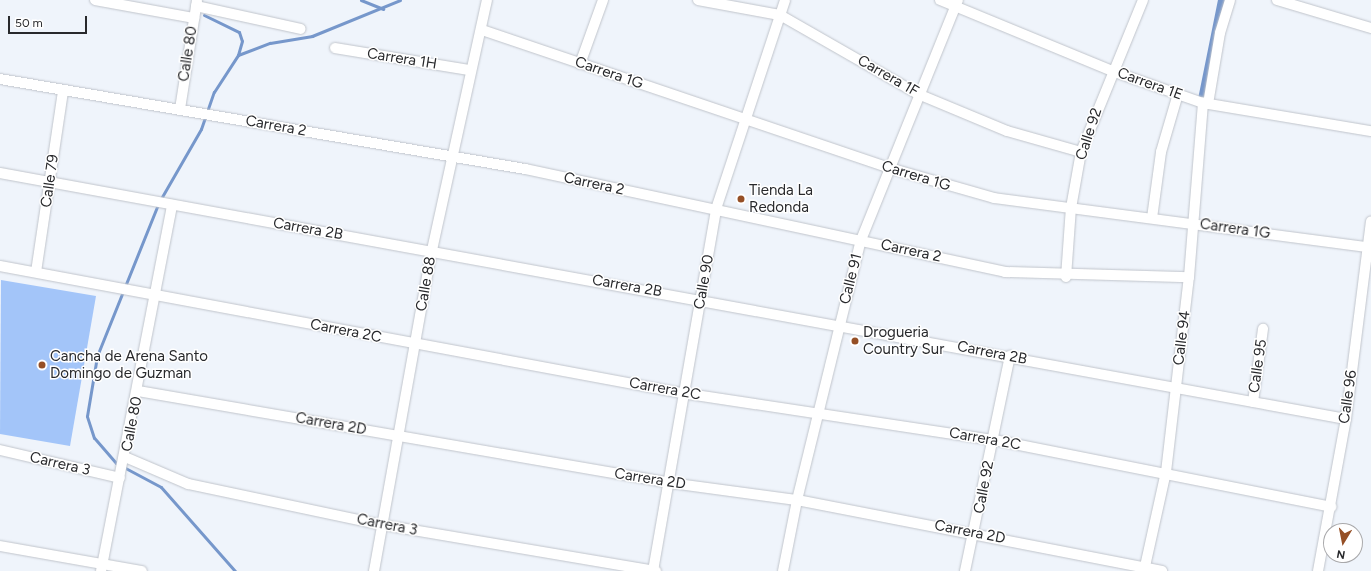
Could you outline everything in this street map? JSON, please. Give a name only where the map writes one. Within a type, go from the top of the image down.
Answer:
[{"type":"street","points":[[95,0],[194,18]]},
{"type":"street","name":"Calle 88","points":[[374,571],[432,250],[470,70],[482,30],[488,0]]},
{"type":"street","points":[[580,64],[603,0]]},
{"type":"street","name":"Carrera 1F","points":[[698,0],[780,14],[918,94],[1007,131],[1081,152]]},
{"type":"street","name":"Calle 90","points":[[654,571],[671,484],[682,393],[701,300],[716,209],[785,0]]},
{"type":"street","name":"Carrera 1E","points":[[940,0],[957,4],[1112,71],[1205,103],[1371,131]]},
{"type":"street","name":"Calle 92","points":[[1066,277],[1071,208],[1081,152],[1112,71],[1142,0]]},
{"type":"street","name":"Calle 94","points":[[1144,569],[1166,472],[1189,277],[1205,103],[1220,33],[1230,0]]},
{"type":"street","points":[[1277,0],[1369,26]]},
{"type":"street","points":[[197,3],[301,29]]},
{"type":"street","name":"Calle 80","points":[[180,109],[197,3]]},
{"type":"street","name":"Calle 91","points":[[783,571],[797,500],[861,240],[918,94],[957,4]]},
{"type":"street","name":"Carrera 1G","points":[[482,30],[889,168],[994,198],[1368,247]]},
{"type":"street","name":"Carrera 1H","points":[[335,48],[470,70]]},
{"type":"street","name":"Carrera 2","points":[[0,79],[63,91],[201,112],[525,169],[1005,272],[1066,277],[1189,277]]},
{"type":"street","name":"Calle 79","points":[[36,272],[63,91]]},
{"type":"street","points":[[1152,218],[1161,152],[1178,94]]},
{"type":"street","name":"Carrera 2B","points":[[0,173],[170,205],[432,250],[1346,419]]},
{"type":"street","name":"Calle 80","points":[[102,567],[138,391],[156,295],[170,205]]},
{"type":"street","name":"Calle 96","points":[[1318,571],[1346,419],[1371,222]]},
{"type":"street","name":"Carrera 2C","points":[[0,266],[682,393],[819,412],[994,440],[1166,472],[1331,507]]},
{"type":"street","name":"Calle 95","points":[[1253,402],[1263,329]]},
{"type":"street","name":"Calle 92","points":[[965,571],[975,533],[1010,356]]},
{"type":"street","name":"Carrera 2D","points":[[138,391],[671,484],[797,500],[975,533],[1144,569],[1162,571]]},
{"type":"street","name":"Carrera 3","points":[[0,450],[121,475]]},
{"type":"street","name":"Carrera 3","points":[[125,460],[188,484],[383,525],[654,571]]},
{"type":"street","points":[[0,546],[102,567],[142,571]]},
{"type":"shaded area","name":"Cancha de Arena Santo Domingo de Guzman","points":[[1,280],[96,296],[70,446],[0,434]]},
{"type":"waterway","points":[[361,0],[383,9]]},
{"type":"waterway","points":[[235,571],[161,487],[116,463],[94,438],[87,416],[97,356],[159,202],[201,129],[214,92],[238,55],[270,43],[312,36],[400,0]]},
{"type":"waterway","points":[[1203,99],[1223,0]]},
{"type":"waterway","points":[[204,15],[239,32],[242,41],[238,55]]},
{"type":"place","name":"Tienda La Redonda","points":[[741,199]]},
{"type":"place","name":"Drogueria Country Sur","points":[[855,341]]},
{"type":"place","name":"Cancha de Arena Santo Domingo de Guzman","points":[[42,365]]}]
